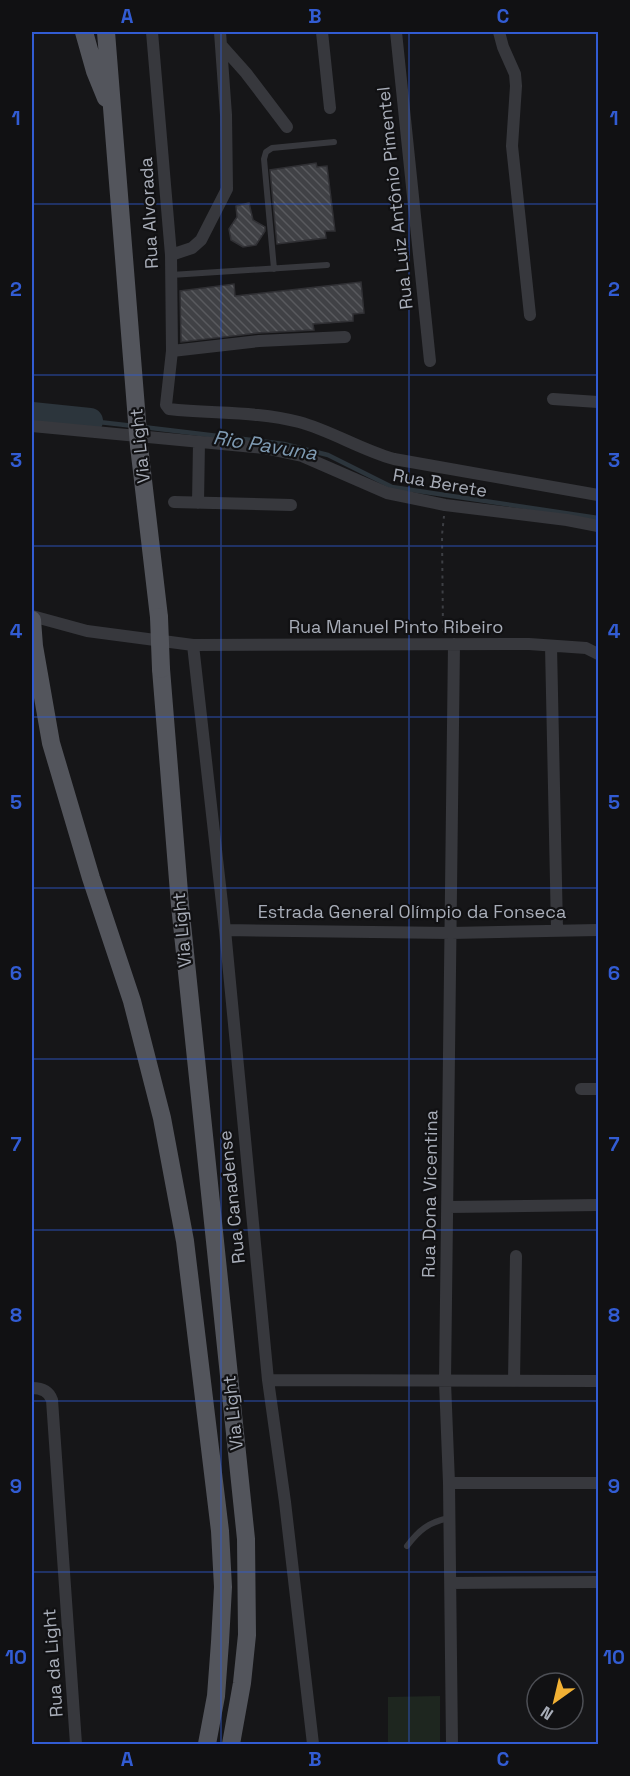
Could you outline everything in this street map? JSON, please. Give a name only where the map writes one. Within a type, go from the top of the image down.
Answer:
[{"type":"main road","points":[[84,32],[95,71],[112,114]]},
{"type":"main road","name":"Via Light","points":[[106,32],[139,446],[159,616],[161,669],[180,905],[246,1539],[246,1635],[242,1683],[231,1744]]},
{"type":"main road","name":"Via Light","points":[[32,618],[34,646],[51,743],[91,878],[132,1001],[162,1118],[185,1241],[220,1531],[222,1587],[220,1642],[216,1696],[207,1744]]},
{"type":"street","name":"Rua Alvorada","points":[[152,32],[171,255],[172,351],[166,393]]},
{"type":"street","points":[[171,255],[192,248],[201,240],[227,189],[226,115],[220,32]]},
{"type":"street","points":[[322,32],[330,108]]},
{"type":"street","name":"Rua Luiz Antônio Pimentel","points":[[396,32],[430,361]]},
{"type":"street","points":[[500,32],[516,80],[512,146],[530,315]]},
{"type":"street","points":[[221,45],[246,73],[287,128]]},
{"type":"street","points":[[172,351],[259,341],[345,337]]},
{"type":"street","name":"Rua Berete","points":[[166,393],[166,405],[169,409],[268,415],[318,429],[375,454],[394,459],[598,495]]},
{"type":"street","points":[[553,399],[598,402]]},
{"type":"street","name":"Rua Berete","points":[[32,426],[254,447],[302,456],[387,493],[445,505],[598,526]]},
{"type":"street","points":[[198,503],[199,442]]},
{"type":"street","points":[[174,502],[291,505]]},
{"type":"street","name":"Rua Manuel Pinto Ribeiro","points":[[32,618],[87,631],[193,645],[551,646],[586,648],[598,654]]},
{"type":"street","name":"Rua Dona Vicentina","points":[[449,644],[451,933],[445,1382],[450,1518],[452,1744]]},
{"type":"street","name":"Rua Canadense","points":[[193,645],[225,930],[268,1380],[285,1502],[313,1744]]},
{"type":"street","points":[[551,646],[557,929]]},
{"type":"street","name":"Estrada General Olímpio da Fonseca","points":[[225,930],[451,933],[557,929],[598,930]]},
{"type":"street","points":[[581,1089],[598,1089]]},
{"type":"street","points":[[448,1207],[598,1205]]},
{"type":"street","points":[[514,1382],[516,1256]]},
{"type":"street","points":[[268,1380],[598,1381]]},
{"type":"street","name":"Rua da Light","points":[[32,1388],[42,1389],[51,1396],[52,1400],[76,1744]]},
{"type":"street","points":[[449,1484],[598,1483]]},
{"type":"street","points":[[451,1583],[598,1582]]},
{"type":"lane","points":[[274,269],[264,159],[266,152],[272,148],[334,142]]},
{"type":"lane","points":[[170,275],[327,266]]},
{"type":"lane","points":[[407,1546],[425,1526],[434,1521],[450,1518]]},
{"type":"path","points":[[445,505],[442,535],[449,644]]},
{"type":"shaded area","points":[[440,1696],[440,1744],[388,1744],[388,1697]]},
{"type":"building","points":[[316,163],[317,167],[327,166],[335,231],[325,231],[326,238],[277,244],[270,170]]},
{"type":"building","points":[[249,203],[253,220],[265,227],[265,231],[256,245],[243,247],[231,240],[229,229],[237,217],[236,206]]},
{"type":"building","points":[[361,282],[364,313],[353,314],[353,321],[313,324],[314,330],[258,333],[181,342],[180,291],[234,284],[235,296]]},
{"type":"waterway","name":"Rio Pavuna","points":[[32,415],[90,421]]},
{"type":"waterway","name":"Rio Pavuna","points":[[90,421],[134,426]]},
{"type":"waterway","name":"Rio Pavuna","points":[[143,427],[284,444],[328,455],[392,487],[598,518]]}]
